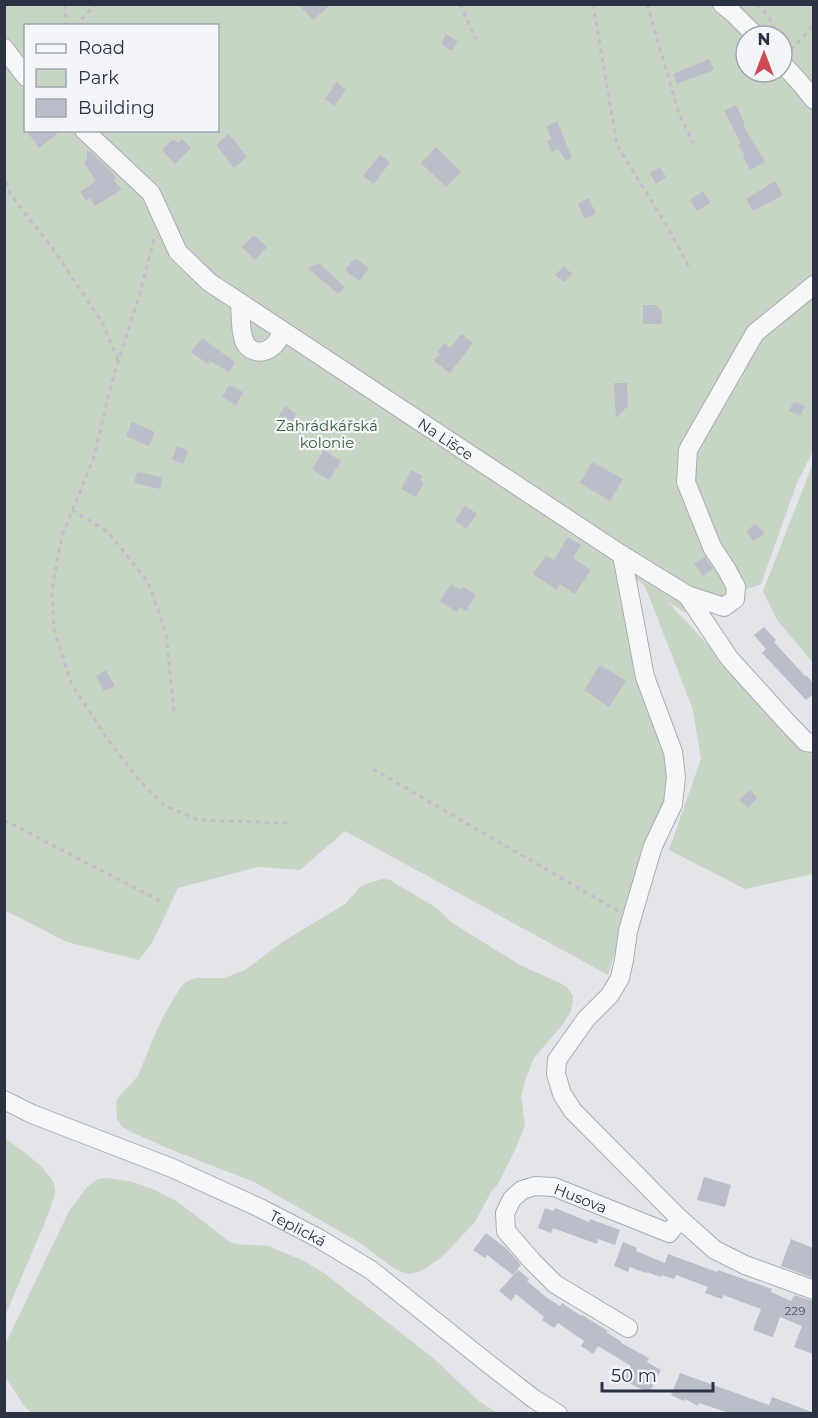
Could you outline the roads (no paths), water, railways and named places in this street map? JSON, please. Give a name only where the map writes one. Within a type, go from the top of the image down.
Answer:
[{"type":"street","points":[[722,4],[744,24]]},
{"type":"street","points":[[4,48],[24,74]]},
{"type":"street","points":[[794,72],[813,100]]},
{"type":"street","name":"Na Lišce","points":[[86,132],[151,193],[178,252],[209,282],[622,555],[687,595],[729,658],[784,720],[806,742],[813,743]]},
{"type":"street","points":[[687,595],[724,608],[735,599],[736,587],[712,547],[686,482],[687,450],[755,333],[813,285]]},
{"type":"street","points":[[240,303],[243,338],[248,348],[263,352],[271,348],[283,332]]},
{"type":"street","points":[[622,555],[645,677],[673,752],[676,777],[672,804],[653,846],[632,919],[620,978],[610,995],[586,1019],[557,1060],[555,1074],[562,1094],[573,1112],[680,1219],[715,1250],[745,1265],[813,1290]]},
{"type":"street","name":"Teplická","points":[[4,1100],[32,1114],[172,1168],[260,1208],[318,1238],[371,1270],[534,1399],[558,1413]]},
{"type":"street","name":"Husova","points":[[628,1328],[555,1284],[506,1231],[505,1213],[512,1199],[522,1190],[535,1186],[554,1187],[669,1233],[680,1219]]},
{"type":"park label","name":"Zahrádkářská kolonie","points":[[327,434]]}]
